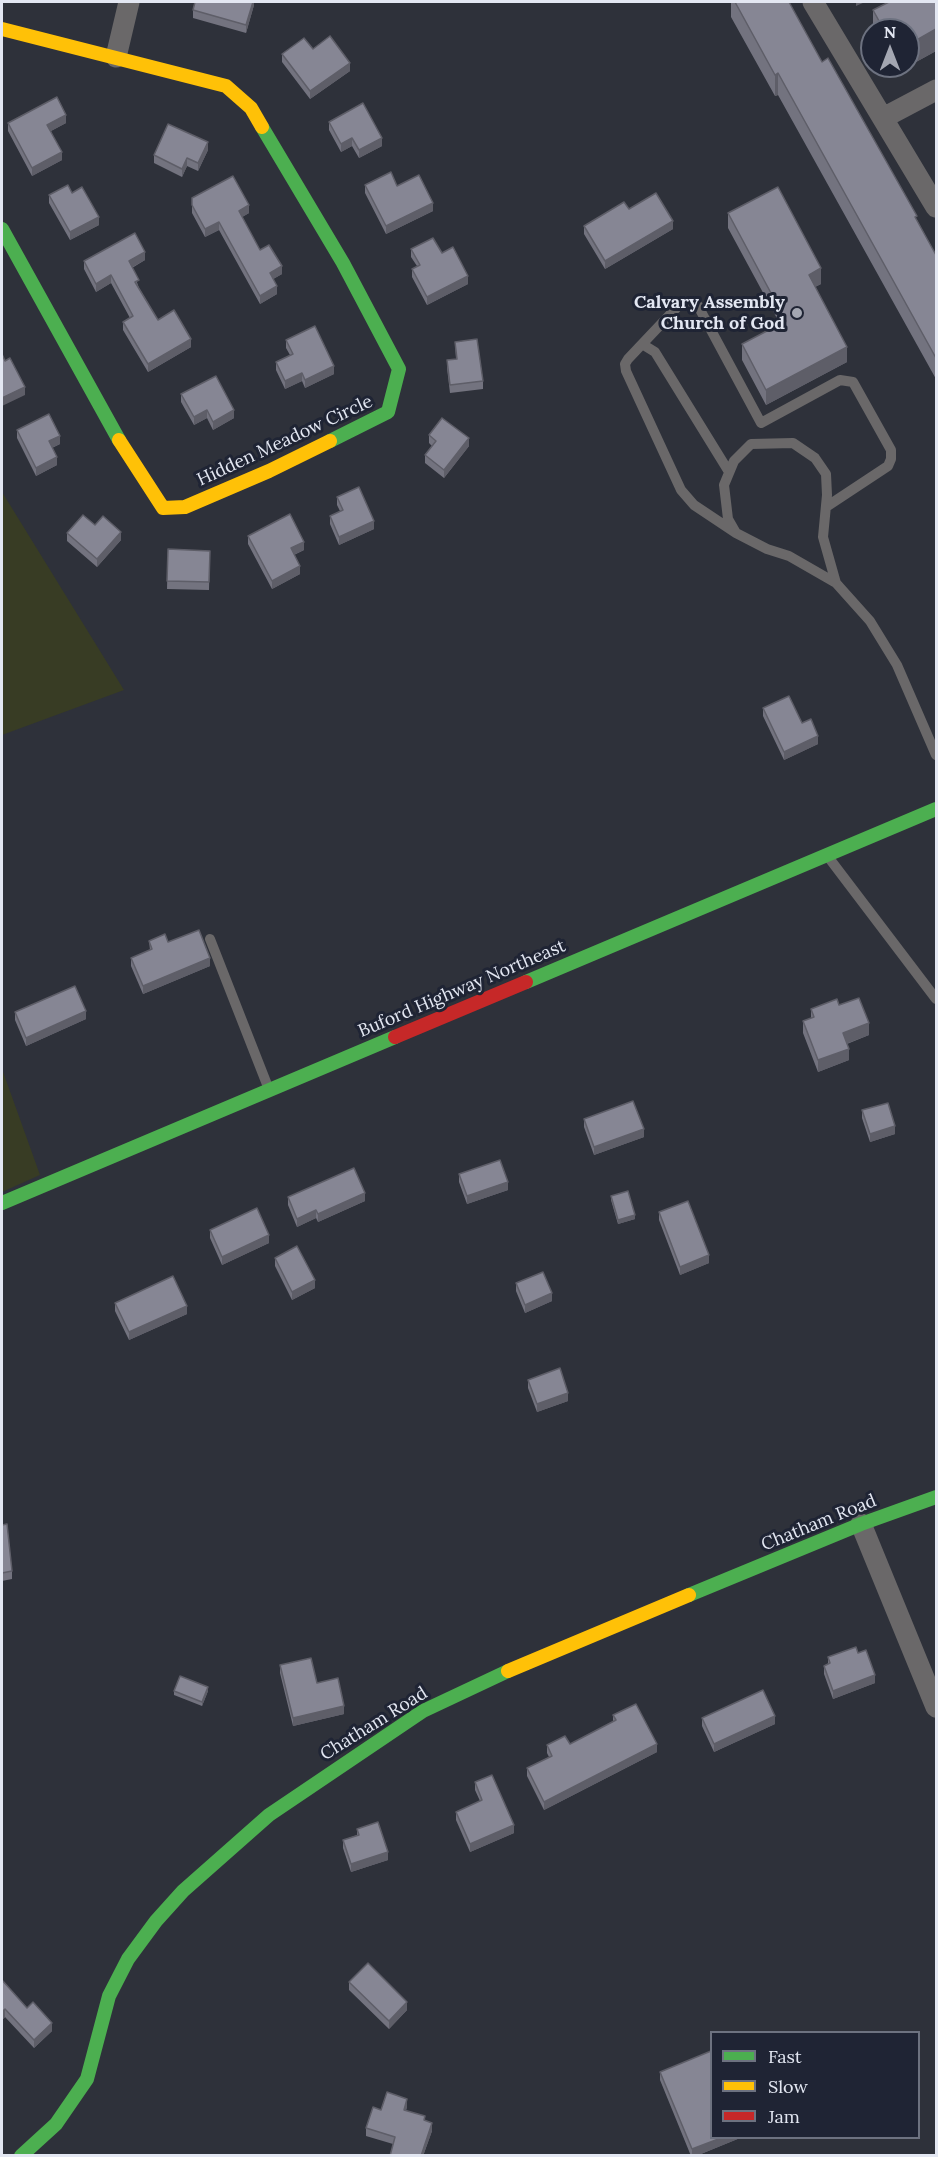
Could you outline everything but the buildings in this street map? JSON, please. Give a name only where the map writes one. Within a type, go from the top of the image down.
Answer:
[{"type":"street","points":[[116,57],[129,2]]},
{"type":"street","points":[[813,2],[936,207]]},
{"type":"street","name":"Hidden Meadow Circle","points":[[2,29],[226,86],[251,108],[343,263],[399,369],[388,412],[269,471],[195,503],[184,507],[163,508],[117,437],[2,229]]},
{"type":"street","points":[[883,118],[936,90]]},
{"type":"street","name":"Buford Highway Northeast","points":[[2,1203],[936,809]]},
{"type":"street","name":"Chatham Road","points":[[21,2156],[56,2124],[87,2079],[109,1996],[128,1959],[156,1921],[183,1891],[269,1815],[423,1711],[534,1659],[861,1524],[936,1497]]},
{"type":"street","points":[[861,1524],[936,1707]]},
{"type":"lane","points":[[765,442],[761,423],[698,304],[693,302],[680,304],[625,364],[626,371],[681,490],[694,505],[736,533],[767,549],[789,556],[836,583],[870,621],[897,665],[936,755]]},
{"type":"lane","points":[[642,344],[655,352],[729,472]]},
{"type":"lane","points":[[761,423],[840,380],[853,382],[891,450],[891,459],[888,466],[826,507]]},
{"type":"lane","points":[[736,533],[728,519],[724,485],[734,461],[751,444],[793,442],[815,458],[826,474],[823,537],[836,583]]},
{"type":"lane","points":[[827,856],[936,999]]},
{"type":"lane","points":[[210,939],[269,1090]]},
{"type":"green space","points":[[2,492],[124,690],[2,735]]},
{"type":"green space","points":[[2,1069],[40,1175],[2,1192]]},
{"type":"traffic: fast","points":[[262,127],[343,263],[399,369],[388,412],[330,441]]},
{"type":"traffic: fast","points":[[2,229],[119,440]]},
{"type":"traffic: fast","points":[[526,982],[936,809]]},
{"type":"traffic: fast","points":[[2,1203],[395,1037]]},
{"type":"traffic: fast","points":[[689,1595],[861,1524],[936,1497]]},
{"type":"traffic: fast","points":[[21,2156],[56,2124],[87,2079],[109,1996],[128,1959],[156,1921],[183,1891],[269,1815],[423,1711],[508,1671]]},
{"type":"traffic: slow","points":[[2,29],[226,86],[251,108],[262,127]]},
{"type":"traffic: slow","points":[[119,440],[163,508],[185,507],[269,471],[330,441]]},
{"type":"traffic: slow","points":[[508,1671],[689,1595]]},
{"type":"traffic: jam","points":[[395,1037],[526,982]]},
{"type":"place","name":"Calvary Assembly Church of God","points":[[797,313]]}]
